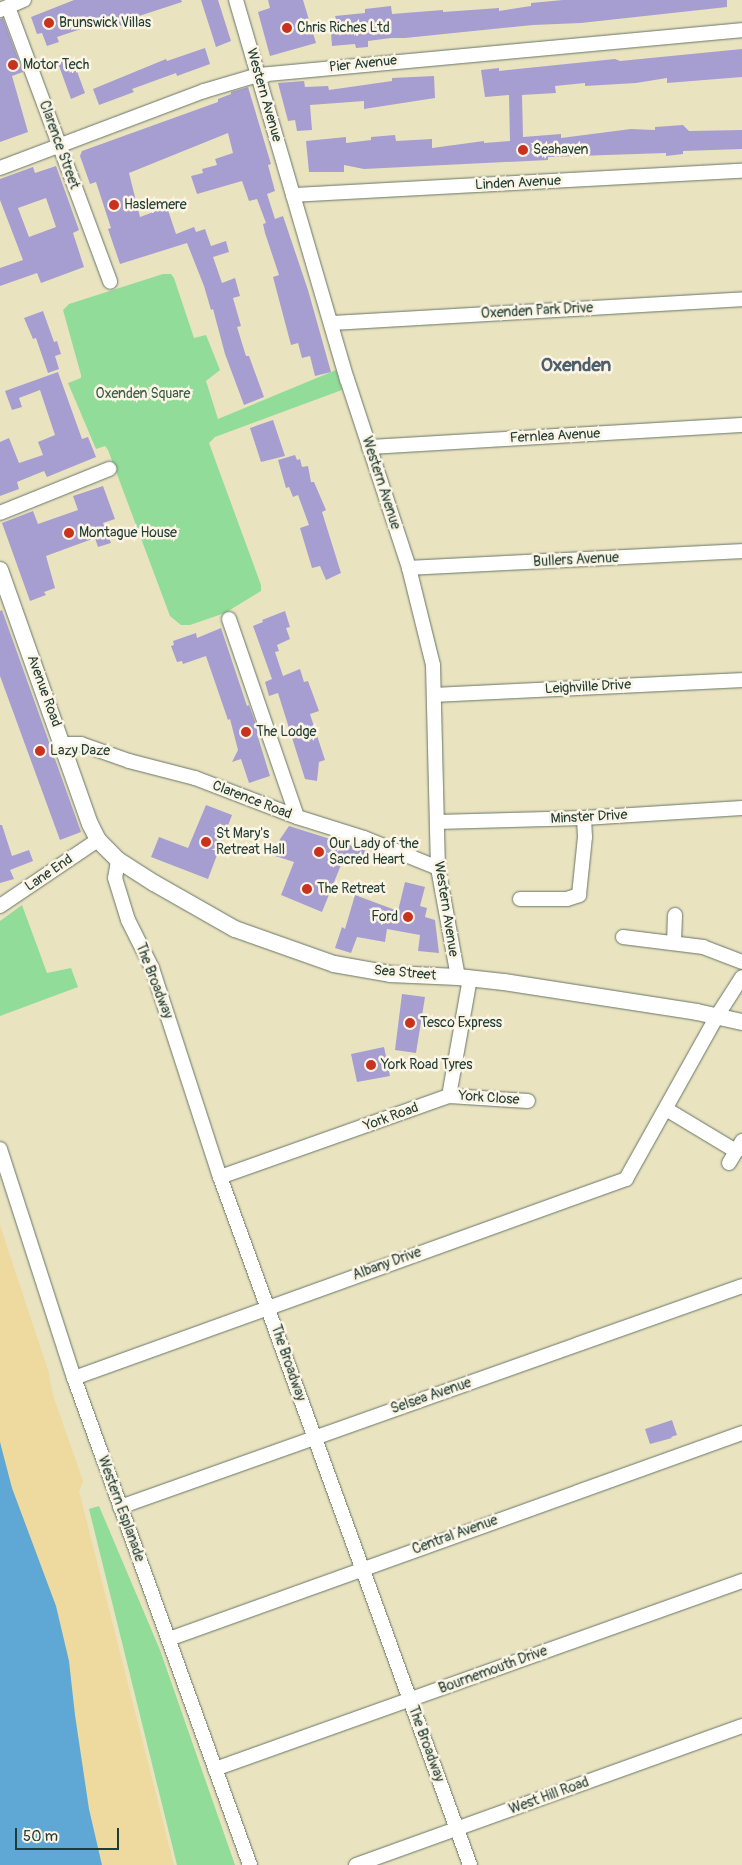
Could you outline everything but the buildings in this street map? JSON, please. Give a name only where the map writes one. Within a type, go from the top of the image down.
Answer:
[{"type":"main road","name":"Avenue Road","points":[[0,570],[98,840]]},
{"type":"main road","name":"Sea Street","points":[[98,840],[118,860],[187,903],[235,929],[334,964],[390,974],[464,978],[598,996],[742,1022]]},
{"type":"street","points":[[4,8],[24,0]]},
{"type":"street","name":"Western Avenue","points":[[236,0],[331,323],[409,568],[433,665],[438,868],[464,978]]},
{"type":"street","name":"Clarence Street","points":[[4,8],[59,145],[110,282]]},
{"type":"street","name":"Pier Avenue","points":[[0,168],[204,91],[258,75],[742,30]]},
{"type":"street","name":"Linden Avenue","points":[[293,195],[742,171]]},
{"type":"street","name":"Oxenden Park Drive","points":[[331,323],[742,299]]},
{"type":"street","name":"Fernlea Avenue","points":[[369,447],[742,425]]},
{"type":"street","points":[[0,513],[109,469]]},
{"type":"street","name":"Bullers Avenue","points":[[409,568],[742,551]]},
{"type":"street","points":[[229,619],[297,817]]},
{"type":"street","name":"Leighville Drive","points":[[434,695],[742,680]]},
{"type":"street","name":"Clarence Road","points":[[63,744],[81,744],[129,761],[196,778],[297,817],[364,838],[438,868]]},
{"type":"street","name":"Minster Drive","points":[[437,822],[584,818],[742,808]]},
{"type":"street","points":[[520,899],[567,899],[579,896],[585,837],[584,818]]},
{"type":"street","name":"Lane End","points":[[0,906],[98,840]]},
{"type":"street","name":"The Broadway","points":[[118,860],[115,878],[128,920],[152,968],[220,1177],[470,1865]]},
{"type":"street","points":[[674,943],[675,914]]},
{"type":"street","points":[[623,937],[703,946],[742,962]]},
{"type":"street","name":"Albany Drive","points":[[74,1378],[268,1306],[626,1178],[716,1016],[742,977]]},
{"type":"street","points":[[449,1096],[460,1037],[464,978]]},
{"type":"street","name":"York Road","points":[[220,1177],[449,1096]]},
{"type":"street","name":"York Close","points":[[449,1096],[528,1101]]},
{"type":"street","points":[[666,1109],[736,1152]]},
{"type":"street","name":"Western Esplanade","points":[[0,1149],[74,1378],[250,1865]]},
{"type":"street","name":"Selsea Avenue","points":[[120,1507],[742,1286]]},
{"type":"street","name":"Central Avenue","points":[[169,1639],[363,1568],[742,1434]]},
{"type":"street","name":"Bournemouth Drive","points":[[215,1769],[742,1581]]},
{"type":"street","name":"West Hill Road","points":[[356,1865],[742,1726]]},
{"type":"green space","name":"Oxenden Square","points":[[163,274],[171,274],[174,278],[194,338],[206,335],[220,370],[206,381],[218,419],[336,370],[342,390],[215,437],[209,443],[261,585],[261,591],[225,613],[190,625],[181,625],[170,616],[108,450],[105,446],[96,449],[68,383],[81,378],[81,375],[63,310],[69,304]]},
{"type":"green space","points":[[22,905],[47,973],[71,968],[78,987],[0,1016],[0,921]]},
{"type":"green space","points":[[99,1506],[160,1650],[235,1865],[177,1865],[89,1509]]},
{"type":"sand","points":[[0,1225],[48,1370],[53,1395],[83,1481],[79,1491],[174,1865],[76,1865],[0,1508]]},
{"type":"water","points":[[0,1442],[12,1488],[56,1606],[69,1661],[89,1809],[102,1865],[0,1865]]},
{"type":"place","name":"Brunswick Villas","points":[[49,23]]},
{"type":"place","name":"Chris Riches Ltd","points":[[287,28]]},
{"type":"place","name":"Motor Tech","points":[[13,65]]},
{"type":"place","name":"Seahaven","points":[[523,150]]},
{"type":"place","name":"Haslemere","points":[[114,205]]},
{"type":"place","name":"Montague House","points":[[69,533]]},
{"type":"place","name":"The Lodge","points":[[246,732]]},
{"type":"place","name":"Lazy Daze","points":[[40,751]]},
{"type":"place","name":"St Mary's Retreat Hall","points":[[206,842]]},
{"type":"place","name":"Our Lady of the Sacred Heart","points":[[319,852]]},
{"type":"place","name":"The Retreat","points":[[307,889]]},
{"type":"place","name":"Ford","points":[[408,917]]},
{"type":"place","name":"Tesco Express","points":[[410,1023]]},
{"type":"place","name":"York Road Tyres","points":[[371,1065]]},
{"type":"district","name":"Oxenden","points":[[576,366]]}]
